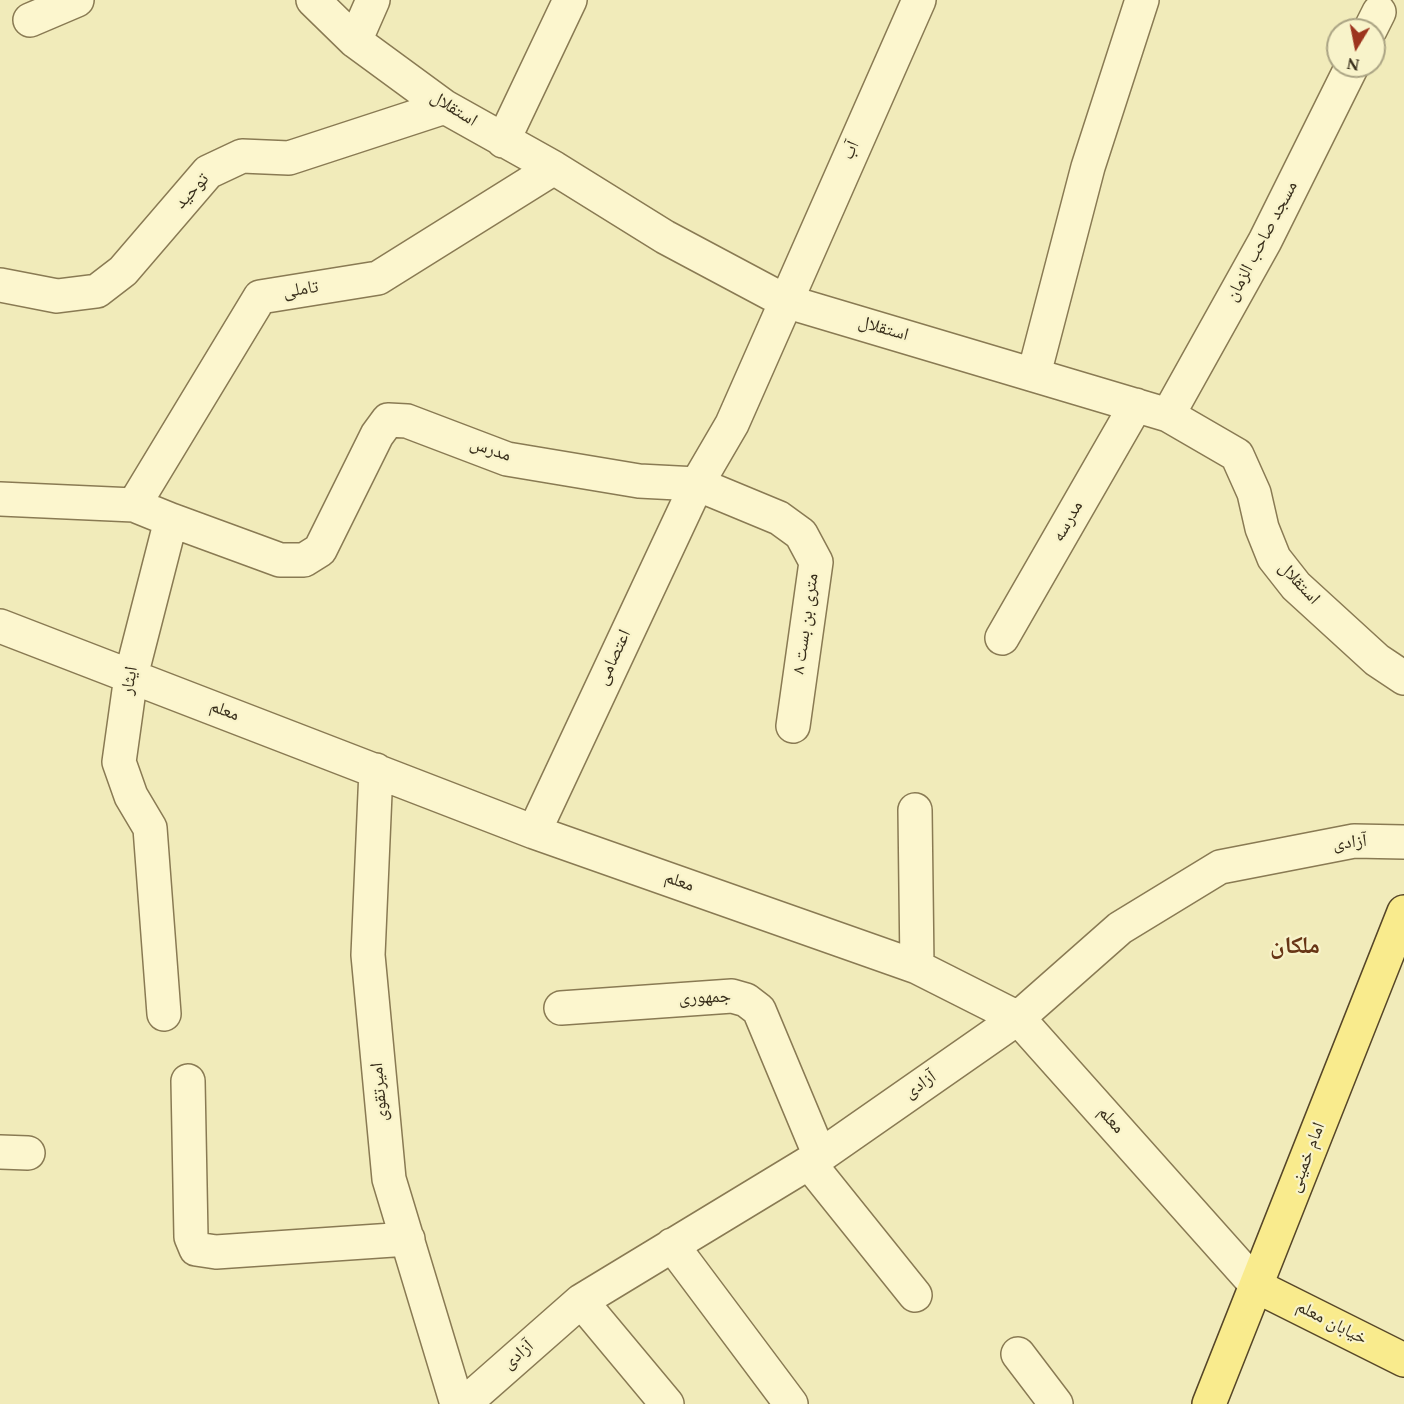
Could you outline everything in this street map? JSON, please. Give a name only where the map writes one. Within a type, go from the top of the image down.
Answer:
[{"type":"main road","name":"امام خمینی","points":[[1209,1404],[1258,1287],[1404,912]]},
{"type":"main road","name":"خیابان معلم","points":[[1258,1287],[1404,1360]]},
{"type":"street","points":[[30,20],[77,0]]},
{"type":"street","name":"استقلال","points":[[313,0],[355,41],[445,107],[554,168],[665,237],[785,302],[1168,414],[1237,455],[1254,493],[1262,528],[1274,558],[1296,586],[1377,660],[1404,678]]},
{"type":"street","points":[[355,41],[373,0]]},
{"type":"street","points":[[503,141],[570,0]]},
{"type":"street","name":"آب","points":[[785,302],[919,0]]},
{"type":"street","points":[[1034,374],[1088,167],[1142,0]]},
{"type":"street","name":"مسجد صاحب الزمان","points":[[1168,414],[1265,241],[1346,78]]},
{"type":"street","name":"توحید","points":[[0,285],[57,296],[97,291],[123,271],[208,172],[243,156],[289,158],[445,107]]},
{"type":"street","name":"تاملی","points":[[134,505],[260,297],[378,278],[554,168]]},
{"type":"street","points":[[696,484],[732,424],[785,302]]},
{"type":"street","name":"مدرسه","points":[[1002,638],[1136,405]]},
{"type":"street","name":"مدرس","points":[[171,520],[280,560],[304,560],[320,550],[377,435],[388,420],[407,421],[507,459],[639,481],[696,484]]},
{"type":"street","name":"۸ متری بن بست","points":[[696,484],[779,518],[801,534],[816,562],[793,726]]},
{"type":"street","name":"اعتصامی","points":[[534,832],[696,484]]},
{"type":"street","points":[[0,499],[134,505],[171,520]]},
{"type":"street","name":"ایثار","points":[[164,1014],[150,828],[131,796],[119,762],[131,676],[171,520]]},
{"type":"street","name":"معلم","points":[[0,626],[534,832],[917,967],[1018,1018],[1258,1287]]},
{"type":"street","name":"امیرتقوی","points":[[375,770],[368,955],[389,1179],[457,1404]]},
{"type":"street","points":[[915,810],[917,967]]},
{"type":"street","name":"آزادی","points":[[464,1404],[581,1301],[815,1159],[1018,1018],[1120,928],[1220,867],[1354,841],[1404,842]]},
{"type":"street","name":"جمهوری","points":[[561,1008],[732,996],[746,1000],[759,1010],[815,1159],[915,1295]]},
{"type":"street","points":[[188,1081],[191,1237],[196,1249],[216,1252],[408,1239]]},
{"type":"street","points":[[672,1245],[791,1404]]},
{"type":"street","points":[[581,1301],[667,1404]]},
{"type":"street","points":[[1018,1353],[1056,1404]]},
{"type":"district","name":"ملکان","points":[[1295,948]]}]
